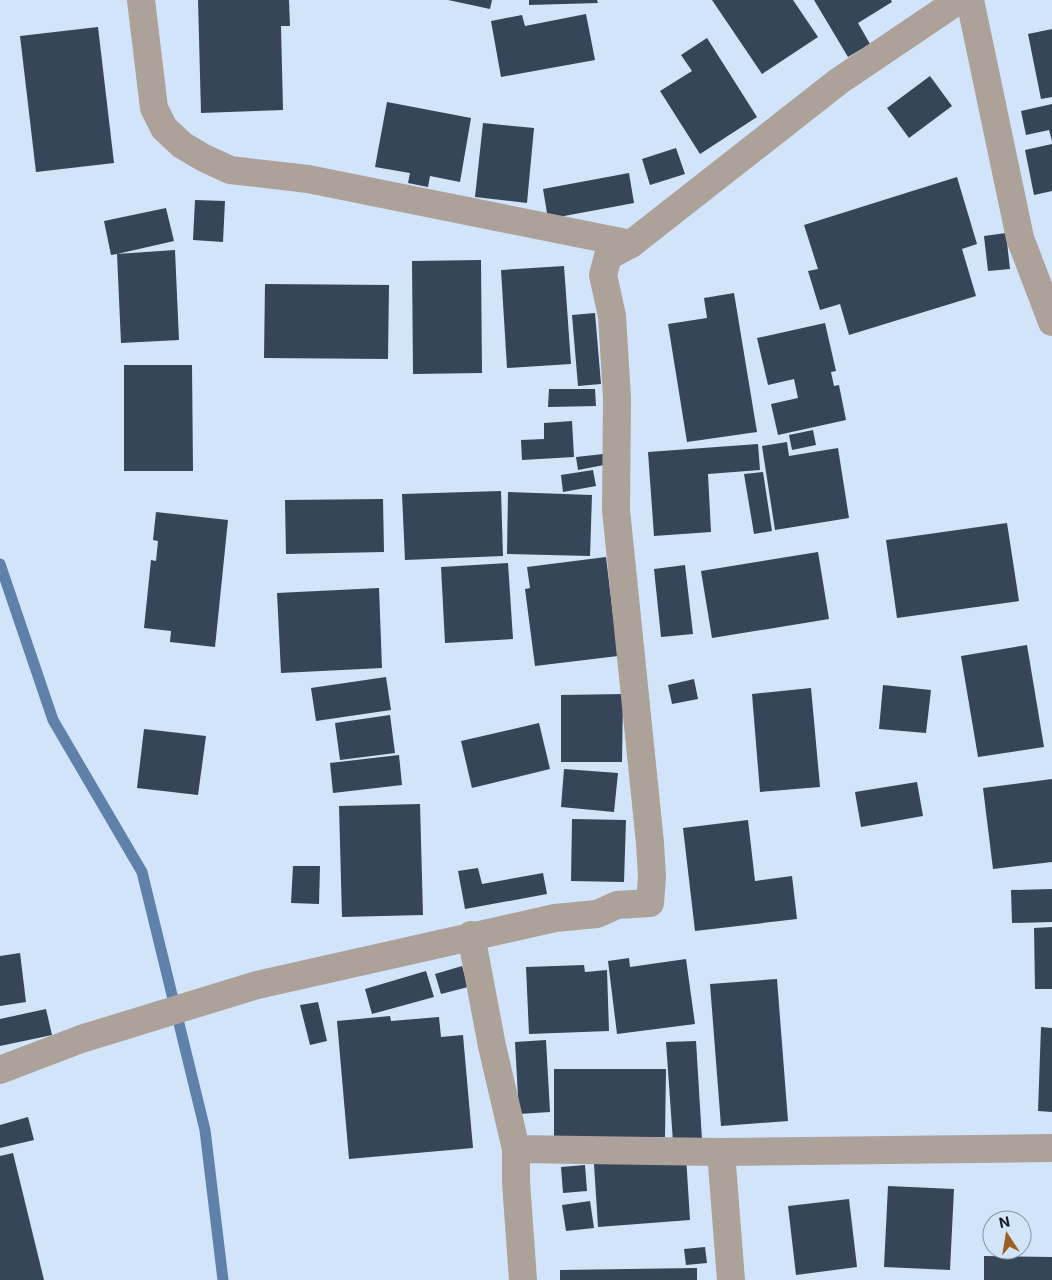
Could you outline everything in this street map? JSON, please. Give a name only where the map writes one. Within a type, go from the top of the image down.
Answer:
[{"type":"street","points":[[140,0],[154,108],[164,128],[182,145],[204,158],[230,170],[308,179],[631,244]]},
{"type":"street","points":[[0,1070],[81,1039],[257,985],[555,918],[597,914],[617,905],[650,903],[652,877],[650,843],[616,510],[617,398],[612,316],[603,275],[608,256],[631,244],[839,81],[959,0]]},
{"type":"street","points":[[970,0],[1020,238],[1052,322]]},
{"type":"street","points":[[471,936],[492,1046],[516,1149],[516,1182],[523,1280]]},
{"type":"street","points":[[516,1149],[721,1152],[1052,1148]]},
{"type":"street","points":[[721,1152],[730,1280]]},
{"type":"building","points":[[198,0],[289,0],[290,26],[281,26],[283,110],[201,113]]},
{"type":"building","points":[[448,0],[492,0],[490,9]]},
{"type":"building","points":[[529,0],[597,0],[598,3],[529,5]]},
{"type":"building","points":[[712,0],[793,0],[818,37],[762,74]]},
{"type":"building","points":[[814,0],[891,0],[892,2],[858,23],[870,44],[848,57]]},
{"type":"building","points":[[586,14],[595,60],[501,77],[491,21],[522,15],[525,26]]},
{"type":"building","points":[[98,27],[114,163],[36,172],[20,36]]},
{"type":"building","points":[[1052,29],[1052,97],[1041,99],[1028,34]]},
{"type":"building","points":[[707,38],[757,117],[700,154],[660,91],[692,71],[681,55]]},
{"type":"building","points":[[930,76],[952,106],[909,138],[887,108]]},
{"type":"building","points":[[387,102],[471,118],[460,182],[430,176],[428,187],[408,183],[410,173],[375,167]]},
{"type":"building","points":[[1052,104],[1052,141],[1049,130],[1026,135],[1021,111]]},
{"type":"building","points":[[483,123],[534,128],[527,203],[475,197]]},
{"type":"building","points":[[1052,144],[1052,191],[1034,195],[1025,150]]},
{"type":"building","points":[[676,148],[685,174],[650,185],[642,159]]},
{"type":"building","points":[[629,173],[634,203],[548,219],[543,189]]},
{"type":"building","points":[[957,177],[977,244],[962,249],[976,296],[849,335],[840,304],[820,310],[808,271],[818,269],[804,225]]},
{"type":"building","points":[[195,200],[225,201],[223,242],[193,240]]},
{"type":"building","points":[[166,208],[174,241],[111,255],[104,221]]},
{"type":"building","points":[[1006,233],[1010,269],[988,271],[984,236]]},
{"type":"building","points":[[175,250],[179,340],[121,343],[117,254]]},
{"type":"building","points":[[481,260],[482,373],[413,374],[412,261]]},
{"type":"building","points":[[564,266],[571,364],[507,368],[501,270]]},
{"type":"building","points":[[265,284],[389,285],[388,359],[264,358]]},
{"type":"building","points":[[734,293],[757,432],[687,442],[668,324],[707,318],[704,298]]},
{"type":"building","points":[[595,313],[601,384],[578,386],[572,315]]},
{"type":"building","points":[[825,323],[836,371],[831,372],[834,386],[839,385],[846,420],[778,435],[771,404],[798,398],[794,379],[768,385],[757,338]]},
{"type":"building","points":[[124,365],[192,365],[193,471],[124,471]]},
{"type":"building","points":[[549,389],[595,389],[596,406],[548,407]]},
{"type":"building","points":[[572,421],[574,457],[522,460],[521,440],[544,439],[544,423]]},
{"type":"building","points":[[813,430],[816,445],[792,450],[789,435]]},
{"type":"building","points":[[787,442],[789,456],[838,448],[849,518],[775,530],[762,446]]},
{"type":"building","points":[[758,444],[760,470],[708,474],[711,532],[654,536],[648,452]]},
{"type":"building","points":[[603,454],[604,465],[578,470],[576,457]]},
{"type":"building","points":[[593,470],[596,486],[563,492],[561,475]]},
{"type":"building","points":[[763,472],[772,531],[754,534],[744,474]]},
{"type":"building","points":[[501,491],[503,556],[405,560],[402,494]]},
{"type":"building","points":[[508,492],[592,495],[590,556],[507,554]]},
{"type":"building","points":[[383,499],[384,552],[286,554],[285,500]]},
{"type":"building","points":[[156,512],[228,520],[215,647],[170,642],[171,631],[144,628],[151,560],[156,561],[158,541],[153,540]]},
{"type":"building","points":[[1007,523],[1019,601],[897,618],[886,540]]},
{"type":"building","points":[[818,552],[829,619],[712,638],[701,571]]},
{"type":"building","points":[[606,557],[618,656],[535,666],[525,589],[530,588],[527,567]]},
{"type":"building","points":[[508,563],[513,639],[445,643],[441,567]]},
{"type":"building","points":[[685,565],[693,634],[661,637],[654,569]]},
{"type":"building","points":[[379,588],[382,668],[281,673],[277,593]]},
{"type":"building","points":[[1027,645],[1044,747],[978,757],[961,656]]},
{"type":"building","points":[[386,677],[391,710],[316,721],[311,688]]},
{"type":"building","points":[[694,679],[698,699],[672,704],[668,685]]},
{"type":"building","points":[[883,685],[931,690],[926,733],[879,729]]},
{"type":"building","points":[[811,688],[820,787],[760,792],[752,694]]},
{"type":"building","points":[[623,694],[622,762],[561,762],[561,695]]},
{"type":"building","points":[[390,715],[395,753],[340,760],[335,723]]},
{"type":"building","points":[[539,723],[550,769],[472,788],[461,741]]},
{"type":"building","points":[[144,729],[206,736],[198,795],[137,788]]},
{"type":"building","points":[[399,755],[402,785],[333,793],[330,763]]},
{"type":"building","points":[[564,769],[618,773],[614,812],[561,807]]},
{"type":"building","points":[[1052,779],[1052,862],[993,869],[983,788]]},
{"type":"building","points":[[917,782],[923,816],[861,827],[855,792]]},
{"type":"building","points":[[420,804],[423,915],[342,917],[339,806]]},
{"type":"building","points":[[572,819],[626,820],[624,882],[571,881]]},
{"type":"building","points":[[748,820],[755,881],[792,876],[797,919],[695,931],[683,828]]},
{"type":"building","points":[[293,866],[320,866],[319,904],[291,903]]},
{"type":"building","points":[[478,868],[482,884],[543,873],[547,894],[465,909],[458,871]]},
{"type":"building","points":[[1052,889],[1052,922],[1012,923],[1011,890]]},
{"type":"building","points":[[1052,927],[1052,989],[1035,989],[1034,928]]},
{"type":"building","points":[[20,953],[26,1002],[0,1006],[0,956]]},
{"type":"building","points":[[629,958],[630,967],[686,959],[695,1024],[617,1034],[608,961]]},
{"type":"building","points":[[584,965],[585,972],[607,970],[609,1031],[529,1034],[526,967]]},
{"type":"building","points":[[462,966],[468,987],[441,994],[435,974]]},
{"type":"building","points":[[426,971],[434,997],[372,1014],[365,989]]},
{"type":"building","points":[[777,979],[788,1121],[721,1126],[710,984]]},
{"type":"building","points":[[318,1002],[327,1041],[310,1045],[300,1005]]},
{"type":"building","points":[[46,1009],[52,1035],[0,1046],[0,1019]]},
{"type":"building","points":[[390,1016],[391,1021],[439,1017],[441,1037],[463,1035],[473,1148],[349,1159],[337,1021]]},
{"type":"building","points":[[1041,1027],[1052,1028],[1052,1112],[1038,1111]]},
{"type":"building","points":[[546,1040],[550,1112],[519,1114],[515,1042]]},
{"type":"building","points":[[696,1041],[702,1140],[673,1142],[666,1042]]},
{"type":"building","points":[[554,1069],[666,1069],[665,1137],[554,1137]]},
{"type":"building","points":[[28,1117],[34,1140],[0,1148],[0,1125]]},
{"type":"building","points":[[13,1153],[44,1280],[0,1280],[0,1156]]},
{"type":"building","points":[[686,1156],[690,1220],[598,1227],[594,1164]]},
{"type":"building","points":[[585,1165],[587,1191],[563,1193],[561,1167]]},
{"type":"building","points":[[888,1186],[954,1189],[950,1270],[884,1267]]},
{"type":"building","points":[[849,1199],[857,1267],[796,1275],[788,1206]]},
{"type":"building","points":[[590,1201],[594,1228],[566,1231],[562,1205]]},
{"type":"building","points":[[705,1247],[707,1263],[686,1265],[684,1249]]},
{"type":"building","points":[[1032,1257],[1052,1257],[1052,1280],[984,1280],[984,1260],[1032,1260]]},
{"type":"building","points":[[697,1268],[697,1280],[560,1280],[560,1270]]},
{"type":"waterway","points":[[0,564],[53,720],[142,872],[205,1130],[223,1280]]}]
